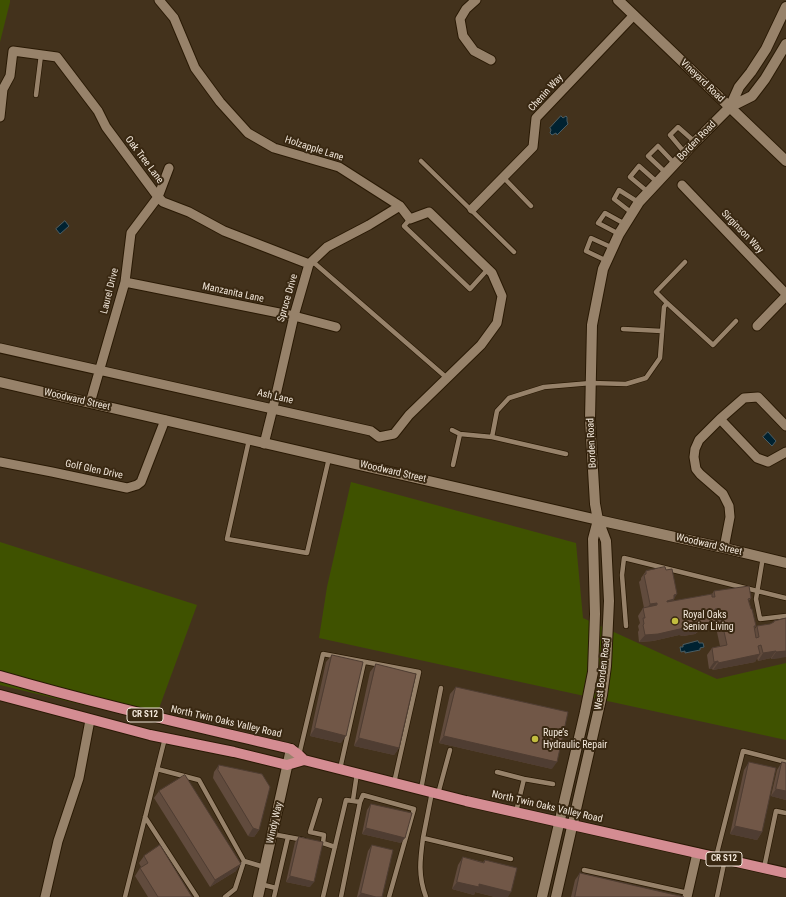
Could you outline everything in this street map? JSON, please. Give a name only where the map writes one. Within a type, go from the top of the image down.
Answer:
[{"type":"main road","name":"Vineyard Road","points":[[618,0],[786,162]]},
{"type":"main road","name":"Borden Road","points":[[730,107],[738,87],[751,72],[766,49],[786,7]]},
{"type":"main road","name":"Borden Road","points":[[560,822],[585,712],[592,672],[595,628],[593,539],[598,520],[595,504],[591,426],[592,325],[603,269],[619,234],[632,213],[648,192],[730,107],[752,96],[766,79],[786,44]]},
{"type":"main road","name":"Woodward Street","points":[[0,382],[786,563]]},
{"type":"main road","name":"West Borden Road","points":[[556,897],[598,716],[606,666],[609,601],[606,541],[598,520]]},
{"type":"main road","name":"North Twin Oaks Valley Road","points":[[0,676],[298,755],[340,769],[420,790],[786,873]]},
{"type":"main road","name":"CR S12","points":[[0,695],[90,720],[287,765]]},
{"type":"main road","points":[[287,765],[298,755]]},
{"type":"main road","name":"Windy Way","points":[[258,897],[287,765],[298,755]]},
{"type":"main road","points":[[542,897],[560,822]]},
{"type":"street","points":[[476,0],[466,9],[460,19],[464,36],[474,51],[491,60]]},
{"type":"street","name":"Holzapple Lane","points":[[165,2],[177,24],[194,68],[220,102],[248,133],[274,148],[339,167],[400,206],[410,219]]},
{"type":"street","name":"Chenin Way","points":[[472,209],[533,147],[536,118],[634,15]]},
{"type":"street","name":"Oak Tree Lane","points":[[0,117],[3,89],[10,76],[14,51],[57,57],[98,111],[106,127],[163,202],[189,212],[224,231],[311,262]]},
{"type":"street","name":"Laurel Drive","points":[[90,403],[125,282],[131,233],[158,197],[169,168]]},
{"type":"street","name":"Sirginson Way","points":[[682,185],[786,295]]},
{"type":"street","points":[[311,262],[327,247],[400,206]]},
{"type":"street","points":[[410,219],[429,212],[488,269]]},
{"type":"street","name":"Spruce Drive","points":[[264,444],[294,316],[311,262]]},
{"type":"street","name":"Ash Lane","points":[[0,348],[371,431],[379,438],[394,434],[409,415],[480,345],[497,323],[502,296],[492,273],[488,269]]},
{"type":"street","name":"Manzanita Lane","points":[[125,282],[294,316],[336,327]]},
{"type":"street","points":[[758,326],[786,295]]},
{"type":"street","points":[[724,548],[730,517],[729,506],[723,494],[696,469],[694,457],[695,449],[699,440],[744,398],[758,397],[786,426]]},
{"type":"street","points":[[720,419],[757,458],[768,462],[786,452]]},
{"type":"street","name":"Golf Glen Drive","points":[[0,462],[127,488],[141,482],[165,420]]},
{"type":"street","points":[[46,897],[58,841],[79,778],[90,720]]},
{"type":"street","points":[[687,895],[697,853]]},
{"type":"lane","points":[[36,96],[41,55]]},
{"type":"lane","points":[[685,153],[670,135],[678,127],[695,142]]},
{"type":"lane","points":[[666,173],[648,156],[658,146],[675,164]]},
{"type":"lane","points":[[421,161],[472,209],[514,252]]},
{"type":"lane","points":[[648,192],[630,177],[639,166],[657,182]]},
{"type":"lane","points":[[503,177],[531,206]]},
{"type":"lane","points":[[632,213],[614,199],[619,190],[640,202]]},
{"type":"lane","points":[[619,234],[598,223],[605,213],[625,224]]},
{"type":"lane","points":[[410,219],[404,226],[470,289],[488,269]]},
{"type":"lane","points":[[607,261],[586,251],[591,238],[613,248]]},
{"type":"lane","points":[[311,262],[447,378]]},
{"type":"lane","points":[[685,262],[656,292],[713,345],[736,320]]},
{"type":"lane","points":[[492,437],[498,411],[509,398],[544,387],[591,383],[626,384],[646,378],[660,358],[664,307],[668,303]]},
{"type":"lane","points":[[623,329],[662,331]]},
{"type":"lane","points":[[452,430],[460,434],[492,437],[566,454]]},
{"type":"lane","points":[[453,465],[460,434]]},
{"type":"lane","points":[[249,440],[227,539],[307,553],[328,458]]},
{"type":"lane","points":[[763,557],[756,599],[760,619],[786,616]]},
{"type":"lane","points":[[626,626],[622,575],[624,558],[786,598]]},
{"type":"lane","points":[[298,755],[323,654],[419,672],[394,783]]},
{"type":"lane","points":[[340,769],[364,662]]},
{"type":"lane","points":[[420,790],[441,688]]},
{"type":"lane","points":[[125,897],[165,738]]},
{"type":"lane","points":[[426,897],[419,870],[423,838],[435,793],[450,750]]},
{"type":"lane","points":[[717,897],[721,858],[742,751],[786,762]]},
{"type":"lane","points":[[157,769],[199,780],[244,861],[264,867]]},
{"type":"lane","points":[[497,772],[553,784]]},
{"type":"lane","points":[[352,800],[357,773]]},
{"type":"lane","points":[[516,812],[524,779]]},
{"type":"lane","points":[[341,897],[360,802],[363,795],[414,809],[389,897]]},
{"type":"lane","points":[[320,800],[310,832],[324,835],[323,843]]},
{"type":"lane","points":[[323,897],[346,800],[360,802]]},
{"type":"lane","points":[[764,868],[776,811],[786,812]]},
{"type":"lane","points":[[145,817],[197,897]]},
{"type":"lane","points":[[272,834],[309,841]]},
{"type":"lane","points":[[274,897],[288,837]]},
{"type":"lane","points":[[423,838],[510,859]]},
{"type":"lane","points":[[316,842],[335,847]]},
{"type":"lane","points":[[225,897],[235,889],[244,861]]},
{"type":"lane","points":[[584,870],[687,895]]},
{"type":"lane","points":[[260,884],[276,888]]},
{"type":"lane","points":[[127,891],[131,897]]},
{"type":"green space","points":[[0,0],[10,0],[10,2],[0,42]]},
{"type":"green space","points":[[351,482],[576,543],[583,618],[717,679],[786,663],[786,740],[319,638],[327,587]]},
{"type":"green space","points":[[0,542],[197,605],[154,722],[0,685]]},
{"type":"water","points":[[561,116],[563,118],[566,116],[567,117],[568,124],[557,135],[556,133],[552,135],[550,133],[550,128]]},
{"type":"water","points":[[65,221],[69,226],[60,234],[56,229]]},
{"type":"water","points":[[768,432],[776,441],[772,446],[763,437]]},
{"type":"water","points":[[698,641],[699,643],[703,643],[704,647],[700,648],[700,650],[685,653],[685,651],[681,652],[680,647],[683,647],[683,645]]},
{"type":"building","name":"Royal Oaks Senior Living","points":[[665,567],[666,570],[672,569],[677,594],[674,595],[674,599],[667,602],[712,594],[712,597],[715,597],[714,591],[749,586],[751,598],[748,599],[756,626],[754,626],[756,638],[759,637],[757,626],[770,624],[774,621],[786,618],[786,651],[763,653],[761,645],[758,646],[760,654],[718,663],[718,661],[714,662],[712,648],[727,645],[719,609],[715,609],[717,621],[704,623],[700,626],[688,629],[684,628],[658,634],[645,635],[643,618],[645,618],[643,608],[657,605],[657,603],[650,604],[644,575],[646,574],[646,571]]},
{"type":"building","points":[[332,655],[363,662],[346,736],[315,728]]},
{"type":"building","points":[[376,664],[416,674],[399,748],[359,738]]},
{"type":"building","points":[[456,687],[568,712],[557,762],[444,736]]},
{"type":"building","points":[[749,762],[776,768],[762,832],[735,826]]},
{"type":"building","points":[[782,762],[786,763],[786,791],[776,789]]},
{"type":"building","points":[[219,765],[262,774],[270,787],[259,830],[253,828],[218,770]]},
{"type":"building","points":[[185,775],[241,864],[215,880],[159,791]]},
{"type":"building","points":[[371,804],[412,813],[405,838],[366,828]]},
{"type":"building","points":[[299,837],[323,842],[314,882],[290,876]]},
{"type":"building","points":[[160,845],[192,897],[158,897],[140,868],[148,863],[144,856]]},
{"type":"building","points":[[372,845],[393,850],[382,897],[361,893]]},
{"type":"building","points":[[463,857],[484,863],[485,860],[517,868],[511,892],[479,884],[479,887],[457,882]]},
{"type":"building","points":[[580,873],[684,897],[575,897]]},
{"type":"place","name":"Royal Oaks Senior Living","points":[[675,621]]},
{"type":"place","name":"Rupe’s Hydraulic Repair","points":[[535,739]]}]
